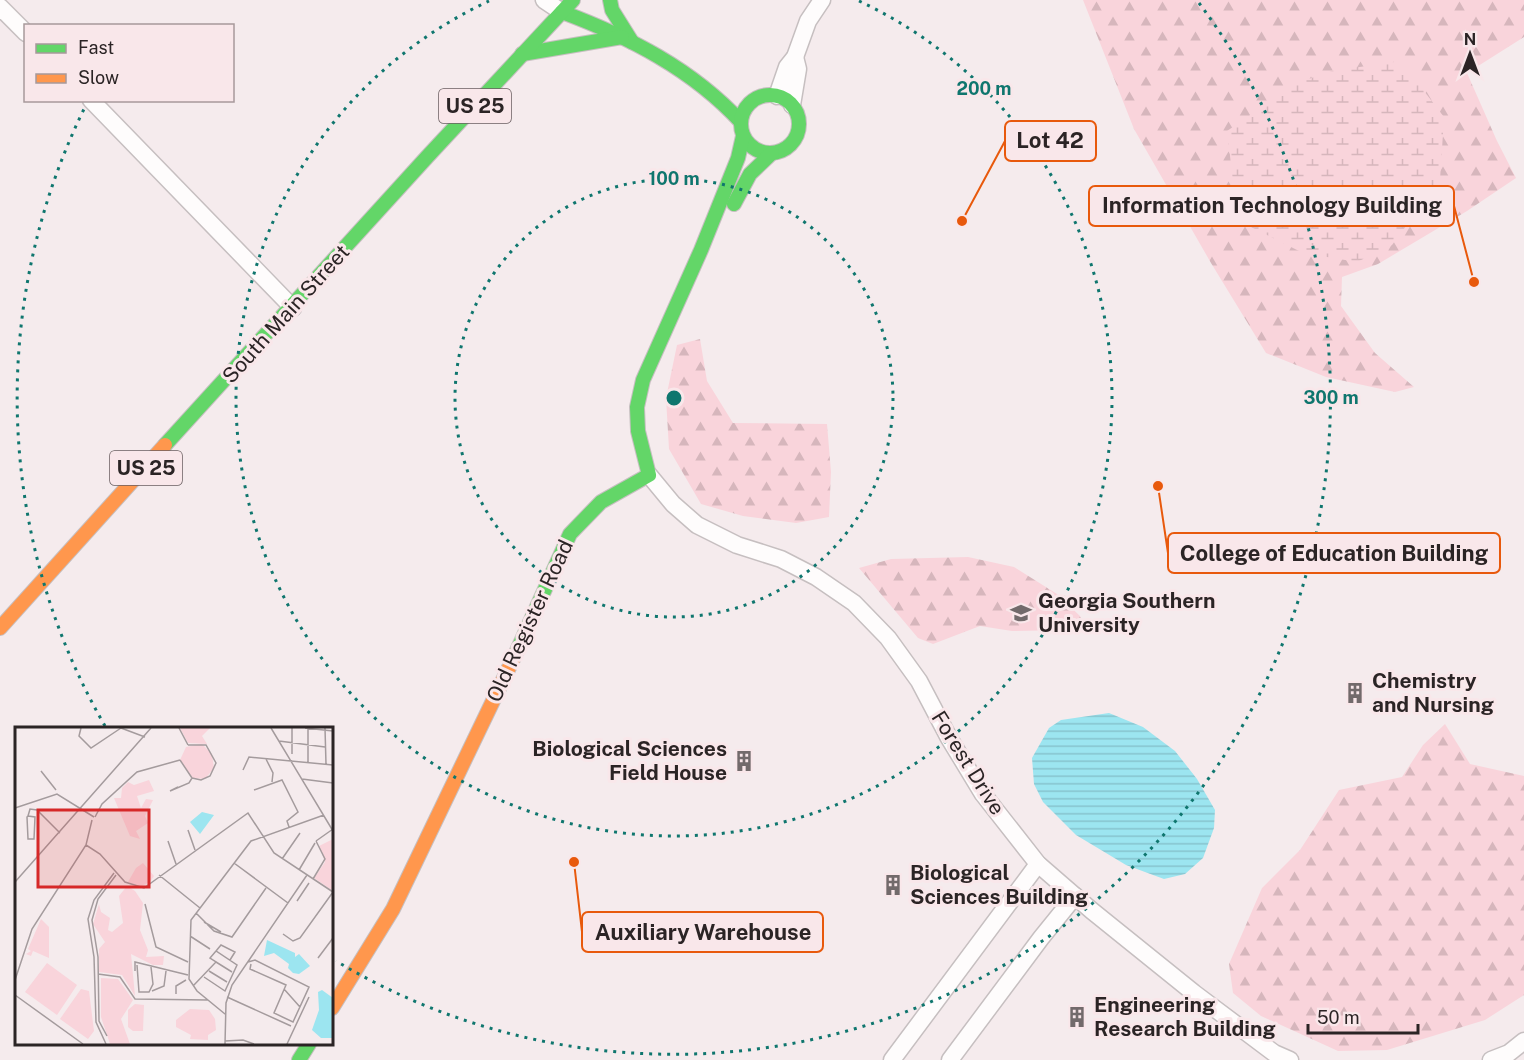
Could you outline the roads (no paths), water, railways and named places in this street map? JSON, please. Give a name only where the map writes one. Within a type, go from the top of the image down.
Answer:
[{"type":"street","points":[[544,0],[567,6],[695,78],[728,105],[754,148],[772,153]]},
{"type":"street","points":[[610,0],[612,10],[628,41]]},
{"type":"street","points":[[649,475],[638,431],[637,407],[643,380],[701,250],[738,158],[743,112],[756,99],[771,96],[795,57],[808,21],[822,0]]},
{"type":"street","name":"South Main Street","points":[[0,628],[567,6]]},
{"type":"street","points":[[0,7],[24,31]]},
{"type":"street","points":[[522,54],[628,41]]},
{"type":"street","points":[[701,250],[738,198],[750,174],[772,153],[787,147],[796,135],[798,120],[792,105],[798,69],[795,57]]},
{"type":"street","points":[[695,78],[725,88]]},
{"type":"street","points":[[746,95],[771,96],[792,105]]},
{"type":"street","points":[[93,102],[293,308]]},
{"type":"street","name":"Forest Drive","points":[[649,475],[673,504],[697,525],[737,545],[781,559],[816,577],[854,603],[888,638],[919,681],[949,738],[983,794],[1038,864],[1194,993],[1274,1053],[1290,1060]]},
{"type":"street","name":"Old Register Road","points":[[333,1006],[393,909],[515,655],[570,534],[601,502],[649,475]]},
{"type":"street","points":[[892,1060],[1038,864]]},
{"type":"street","points":[[950,1060],[1075,896]]},
{"type":"street","points":[[1491,1060],[1509,1053],[1524,1041]]},
{"type":"street","points":[[299,1060],[308,1045]]},
{"type":"water","points":[[1109,713],[1143,727],[1175,751],[1197,779],[1215,810],[1214,828],[1203,858],[1185,874],[1164,879],[1126,865],[1076,835],[1043,802],[1034,784],[1032,758],[1049,728],[1061,720]]},
{"type":"place","name":"Lot 42","points":[[962,221]]},
{"type":"place","name":"Information Technology Building","points":[[1474,282]]},
{"type":"place","name":"College of Education Building","points":[[1158,486]]},
{"type":"place","name":"Georgia Southern University","points":[[1021,613]]},
{"type":"place","name":"Chemistry and Nursing","points":[[1355,693]]},
{"type":"place","name":"Biological Sciences Field House","points":[[744,761]]},
{"type":"place","name":"Auxiliary Warehouse","points":[[574,862]]},
{"type":"place","name":"Biological Sciences Building","points":[[893,885]]},
{"type":"place","name":"Engineering Research Building","points":[[1077,1017]]}]
